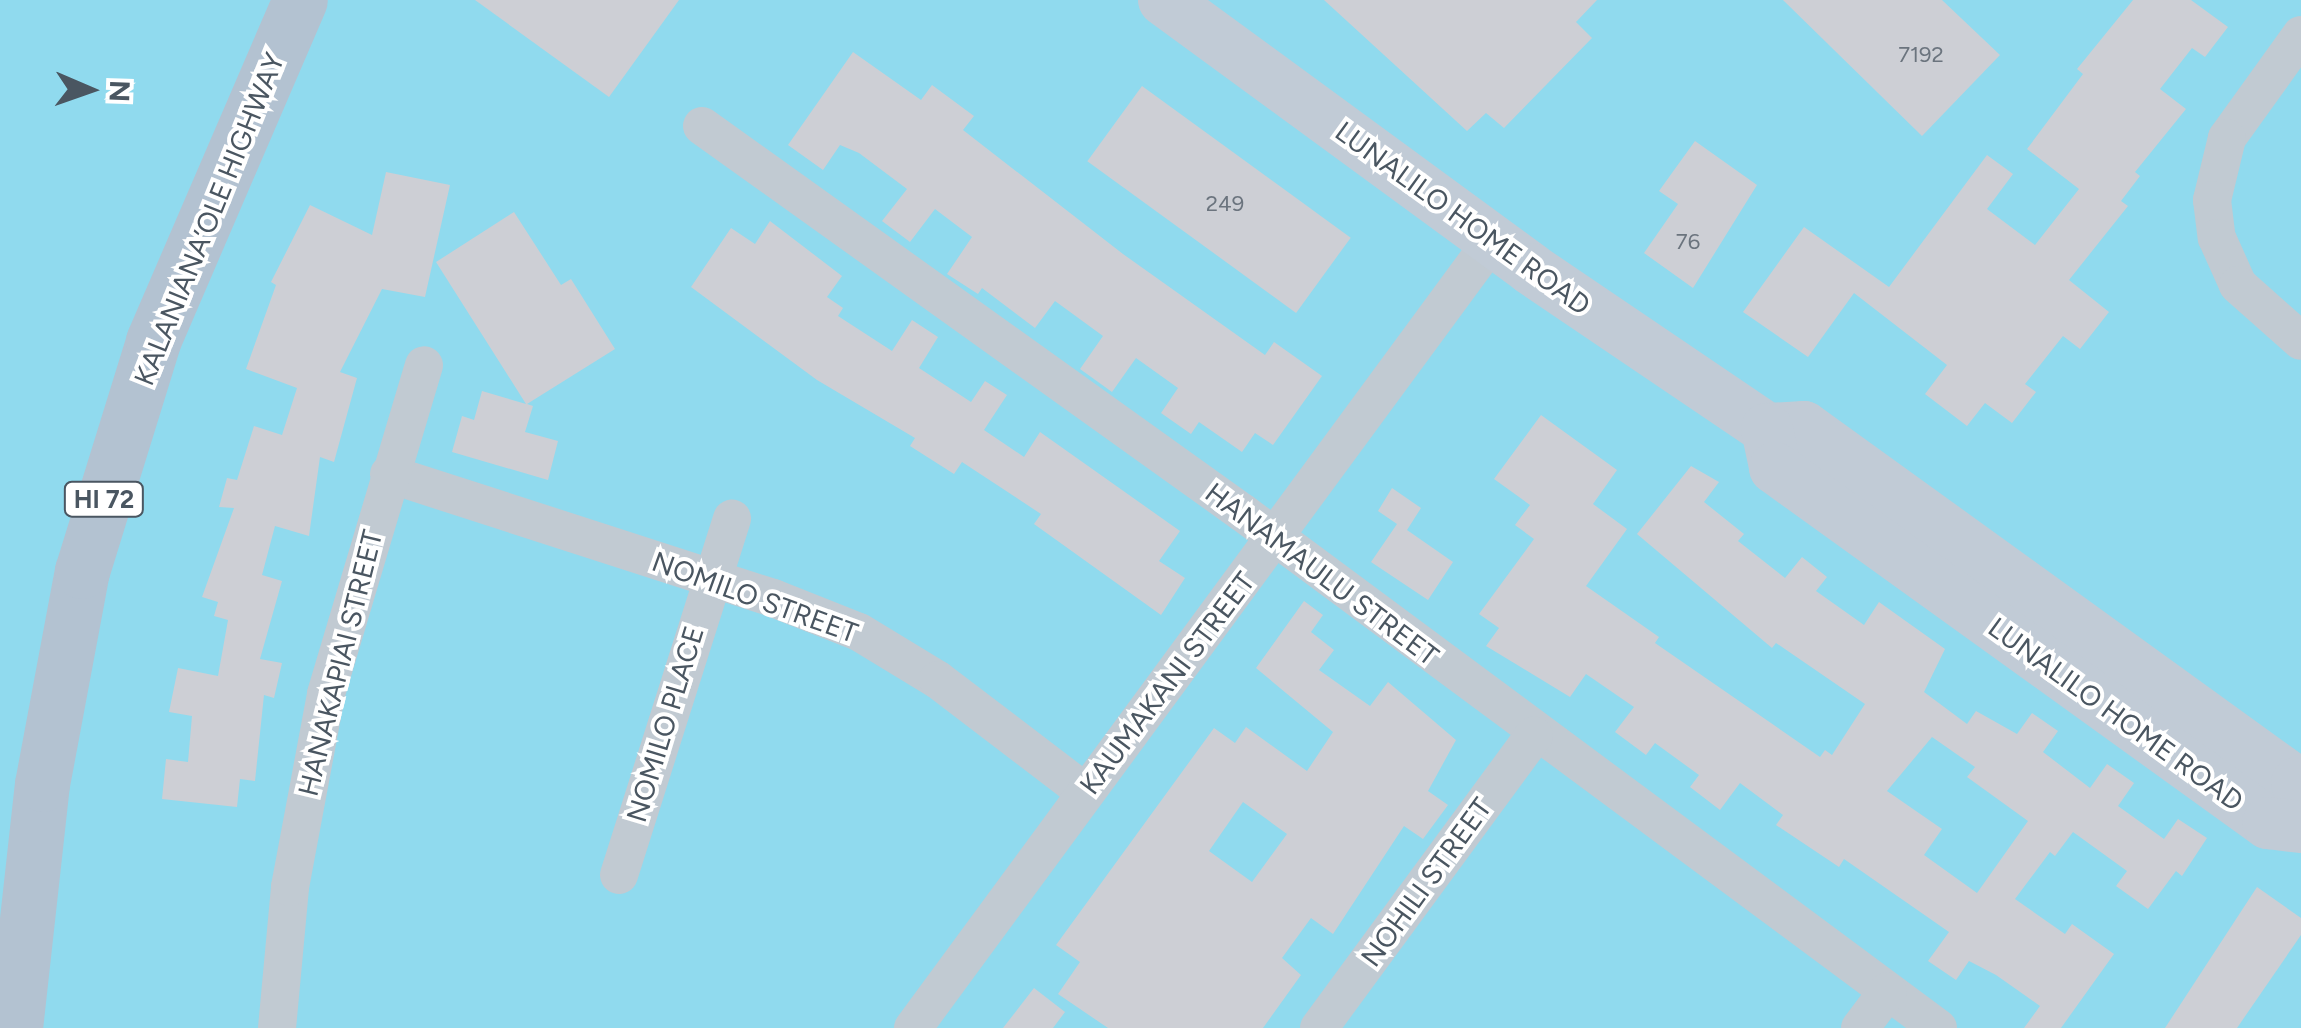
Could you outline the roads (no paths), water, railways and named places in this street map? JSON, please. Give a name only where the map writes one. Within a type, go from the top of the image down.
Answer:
[{"type":"main road","name":"KALANIANA’OLE HIGHWAY","points":[[15,1028],[42,784],[82,571],[153,341],[228,159],[300,0]]},
{"type":"main road","points":[[228,159],[322,0]]},
{"type":"main road","name":"LUNALILO HOME ROAD","points":[[1164,0],[1492,241],[1767,429],[1804,427],[2297,783],[2301,798]]},
{"type":"main road","name":"LUNALILO HOME ROAD","points":[[1767,429],[1775,468],[2268,823],[2301,827]]},
{"type":"street","points":[[2301,35],[2227,138],[2212,200],[2217,238],[2238,286],[2301,341]]},
{"type":"street","name":"HANAMAULU STREET","points":[[702,126],[1275,538],[1534,736],[1938,1028]]},
{"type":"street","name":"KAUMAKANI STREET","points":[[913,1028],[1492,241]]},
{"type":"street","name":"HANAKAPIAI STREET","points":[[277,1028],[307,782],[389,474],[424,364]]},
{"type":"street","name":"NOMILO STREET","points":[[389,474],[816,614],[899,654],[1086,792]]},
{"type":"street","name":"NOMILO PLACE","points":[[619,875],[732,518]]},
{"type":"street","name":"NOHILI STREET","points":[[1319,1028],[1534,736]]},
{"type":"street","points":[[1860,1028],[1888,991]]},
{"type":"water","points":[[0,0],[2301,0],[2301,1028],[0,1028]]}]
